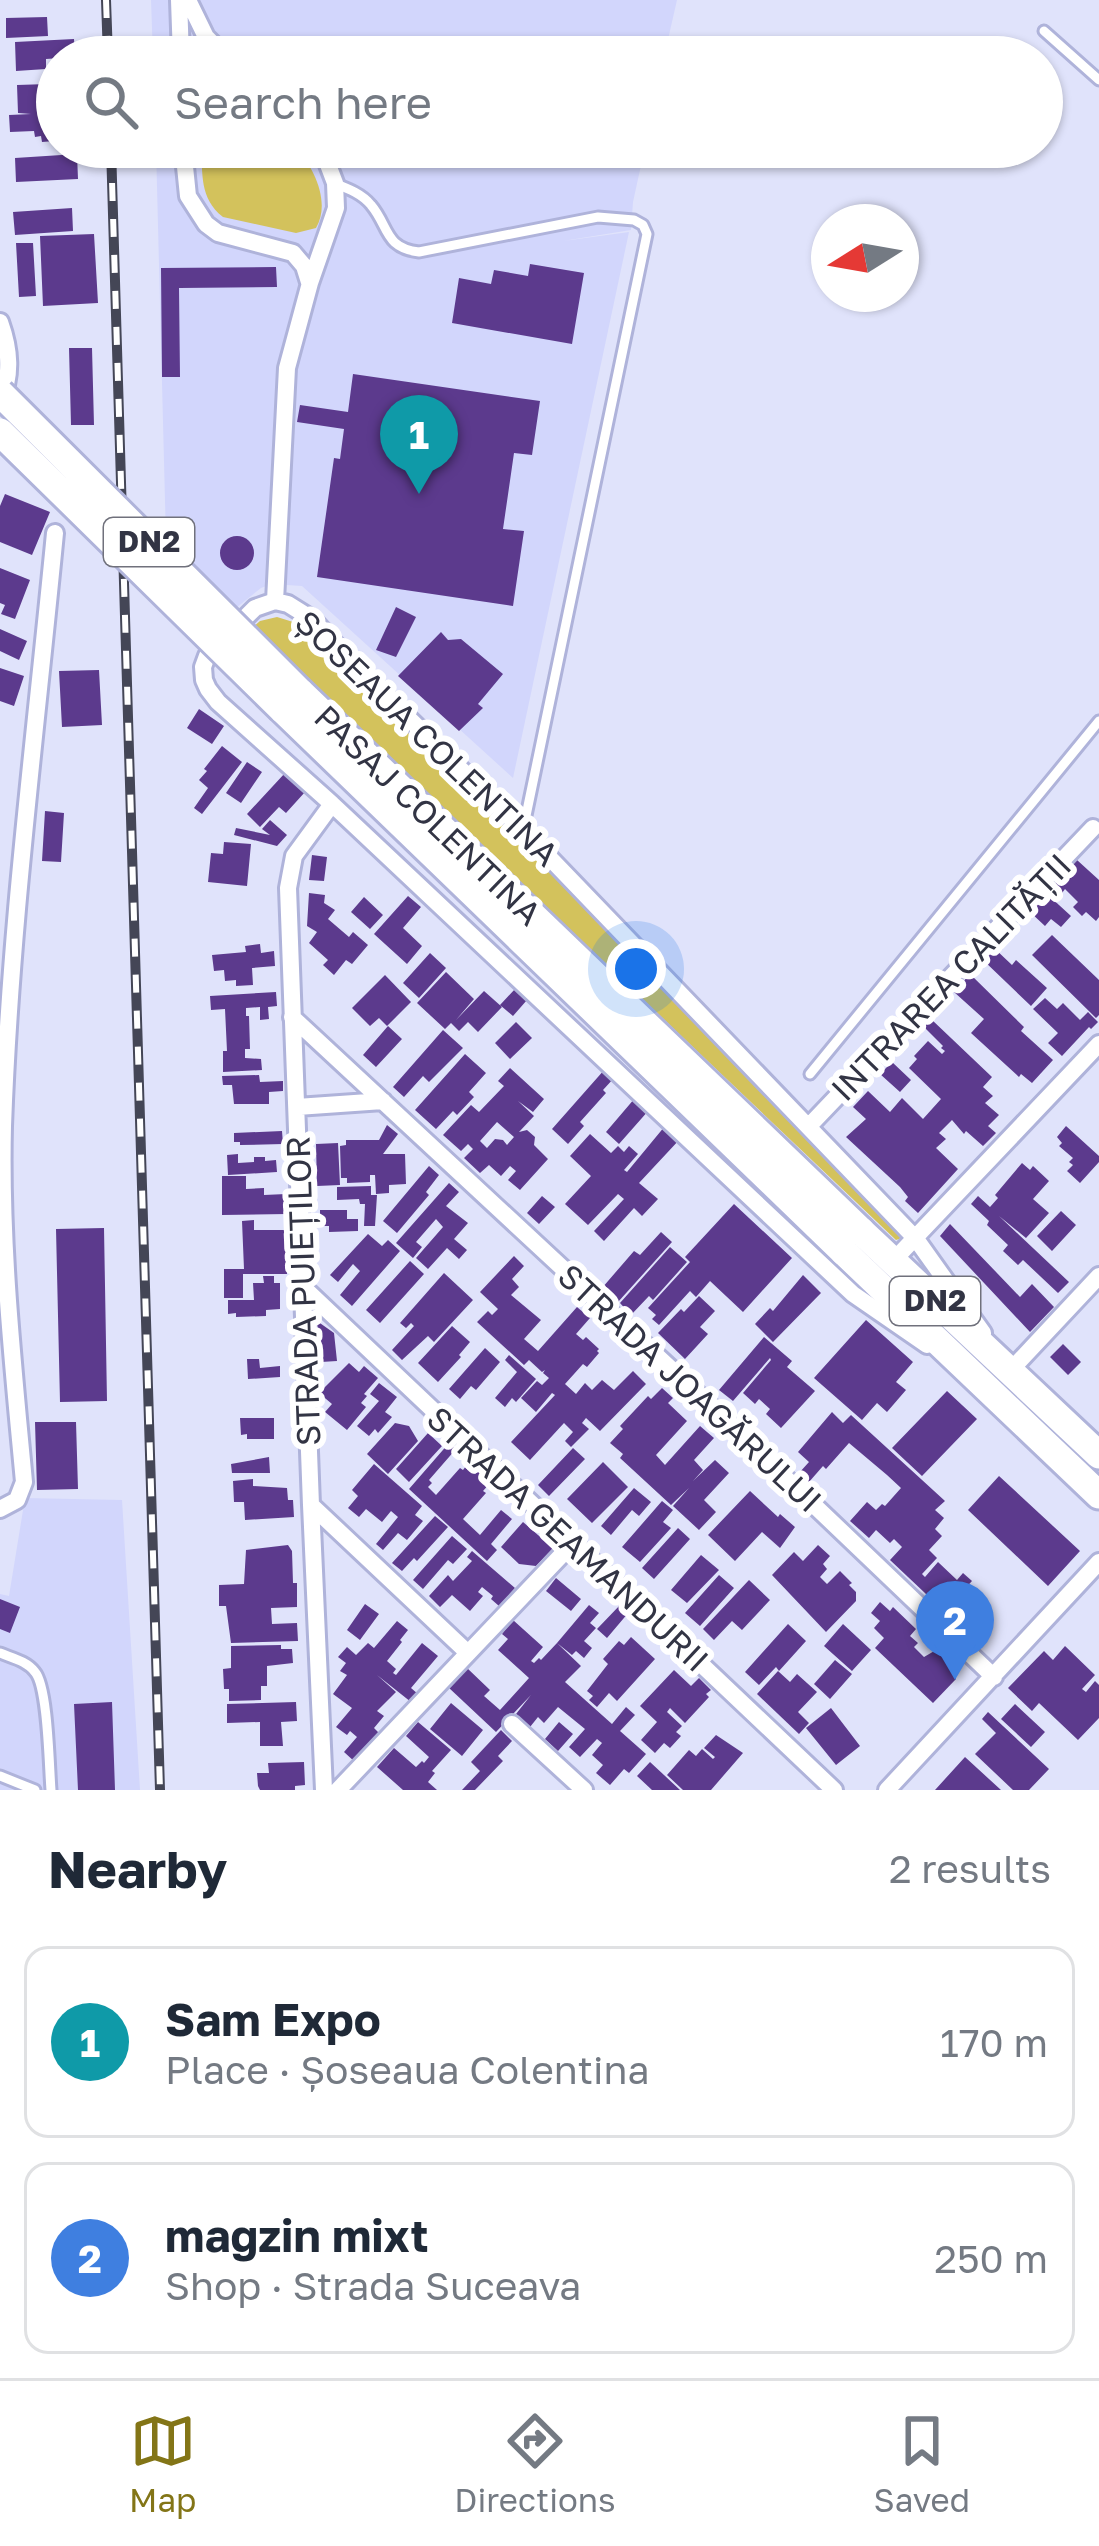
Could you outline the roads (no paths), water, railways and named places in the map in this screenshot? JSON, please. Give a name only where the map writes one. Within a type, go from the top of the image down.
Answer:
[{"type":"main road","name":"PASAJ COLENTINA","points":[[0,393],[290,700]]},
{"type":"main road","name":"PASAJ COLENTINA","points":[[0,432],[290,700],[853,1242]]},
{"type":"main road","name":"ȘOSEAUA COLENTINA","points":[[853,1242],[893,1261],[1099,1455]]},
{"type":"main road","name":"ȘOSEAUA COLENTINA","points":[[853,1242],[977,1380],[1099,1495]]},
{"type":"street","points":[[179,0],[180,36]]},
{"type":"street","points":[[188,0],[206,36]]},
{"type":"street","points":[[184,168],[188,196],[206,224],[218,233],[293,253],[310,283]]},
{"type":"street","points":[[275,601],[287,368],[337,208],[329,168]]},
{"type":"street","points":[[0,322],[10,370],[0,404]]},
{"type":"street","points":[[0,1509],[17,1500],[24,1482],[8,1303],[1,1129],[6,950],[56,533]]},
{"type":"street","name":"ȘOSEAUA COLENTINA","points":[[977,1380],[853,1294],[218,702],[204,680],[207,656],[255,608],[275,601],[312,619],[353,665],[524,830],[916,1239],[1010,1371]]},
{"type":"street","name":"STRADA PUIEȚILOR","points":[[324,1790],[290,872],[302,841],[332,805]]},
{"type":"street","name":"INTRAREA CALITĂȚII","points":[[809,1126],[1093,828]]},
{"type":"street","name":"STRADA JOAGĂRULUI","points":[[292,1016],[994,1677]]},
{"type":"street","points":[[893,1261],[1099,1044]]},
{"type":"street","points":[[297,1107],[383,1101]]},
{"type":"street","points":[[1010,1371],[1099,1276]]},
{"type":"street","name":"STRADA GEAMANDURII","points":[[303,1287],[834,1790]]},
{"type":"street","points":[[311,1505],[468,1653]]},
{"type":"street","points":[[338,1790],[573,1543]]},
{"type":"street","points":[[887,1790],[1099,1562]]},
{"type":"street","points":[[512,1724],[584,1790]]},
{"type":"lane","points":[[1044,31],[1050,36]]},
{"type":"lane","points":[[1063,48],[1099,80]]},
{"type":"lane","points":[[335,183],[364,197],[391,239],[410,251],[598,217],[634,220],[647,234],[524,830]]},
{"type":"lane","points":[[810,1073],[1099,721]]},
{"type":"lane","points":[[0,1653],[39,1675],[51,1790]]},
{"type":"lane","points":[[0,1776],[34,1790]]},
{"type":"railway","points":[[106,0],[107,36]]},
{"type":"railway","points":[[112,168],[160,1790]]},
{"type":"place","name":"Sam Expo","points":[[419,494]]},
{"type":"place","name":"magzin mixt","points":[[955,1680]]}]
